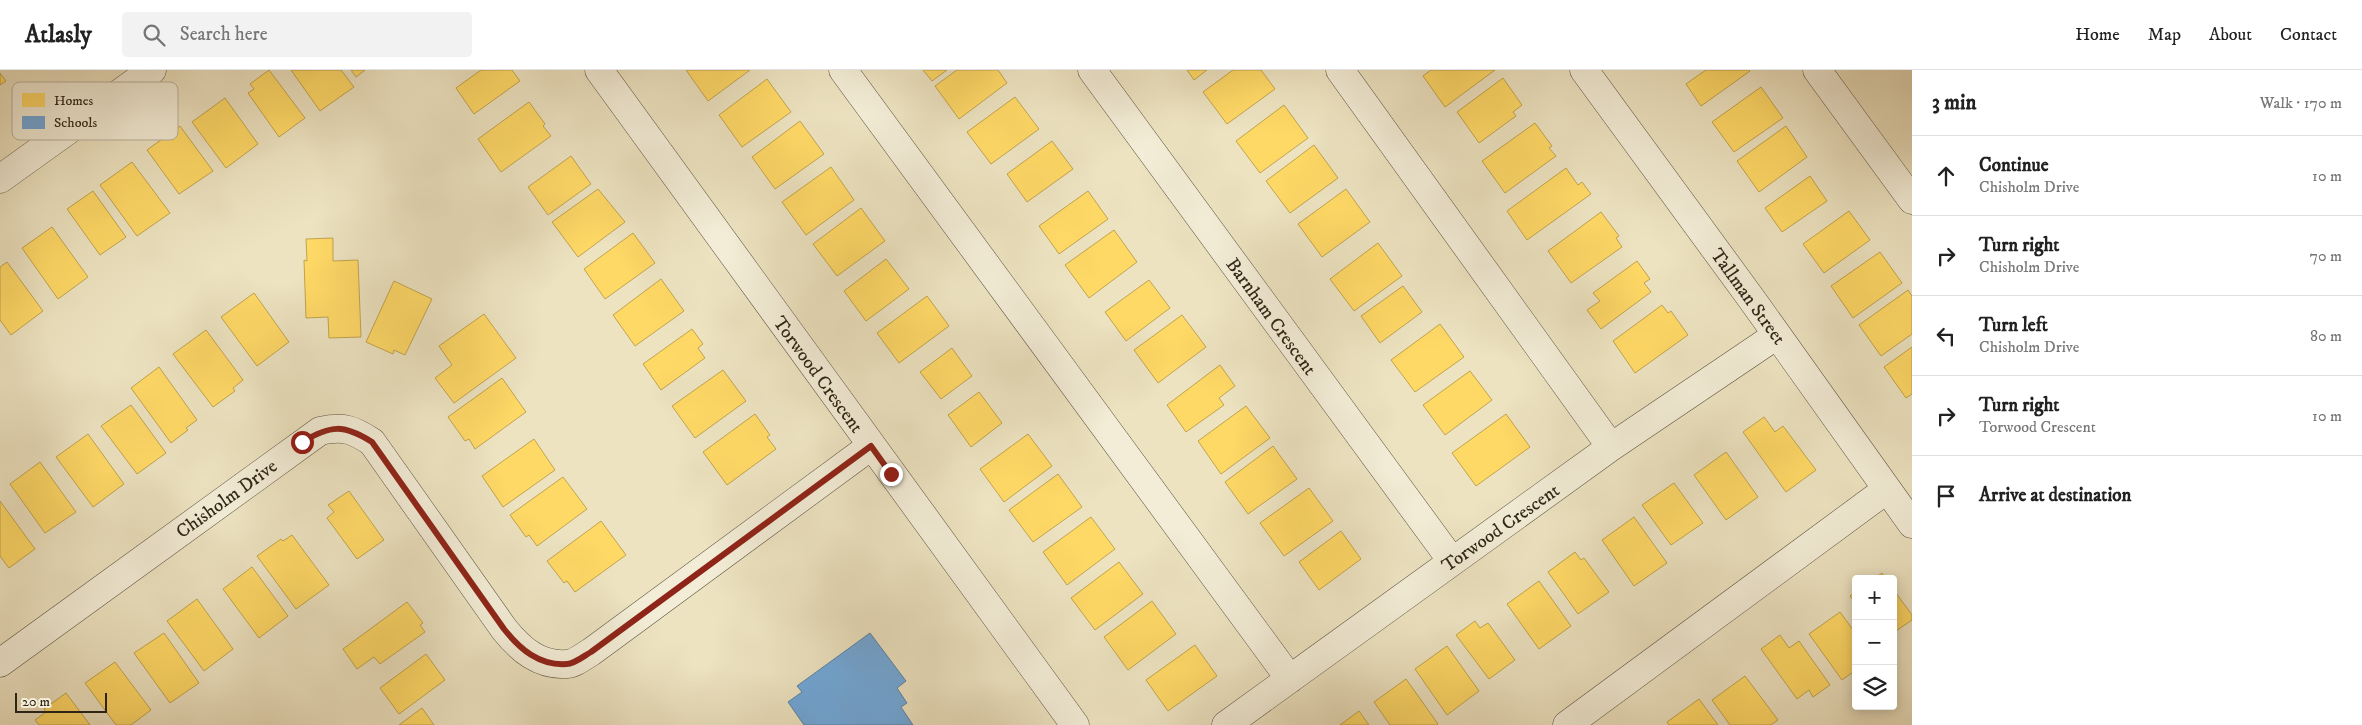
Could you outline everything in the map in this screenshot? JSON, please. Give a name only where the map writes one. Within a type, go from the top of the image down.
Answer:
[{"type":"street","points":[[135,82],[152,70]]},
{"type":"street","name":"Torwood Crescent","points":[[599,70],[1076,725]]},
{"type":"street","points":[[844,70],[1290,679]]},
{"type":"street","name":"Barnham Crescent","points":[[1092,70],[1452,561]]},
{"type":"street","points":[[1340,70],[1612,448]]},
{"type":"street","name":"Tallman Street","points":[[1584,70],[1912,524]]},
{"type":"street","points":[[1817,70],[1912,200]]},
{"type":"street","points":[[0,179],[54,140]]},
{"type":"street","name":"Torwood Crescent","points":[[1226,725],[1452,561],[1777,335]]},
{"type":"street","name":"Chisholm Drive","points":[[0,662],[320,432],[338,427],[355,431],[372,442],[504,629],[520,648],[543,662],[568,665],[591,652],[871,446]]},
{"type":"street","points":[[1567,725],[1886,490]]},
{"type":"building: Homes","points":[[269,70],[305,118],[279,137],[248,93],[254,89],[250,84]]},
{"type":"building: Homes","points":[[291,70],[341,70],[354,87],[320,111]]},
{"type":"building: Homes","points":[[351,70],[365,70],[356,77]]},
{"type":"building: Homes","points":[[481,70],[512,70],[520,81],[474,114],[456,88]]},
{"type":"building: Homes","points":[[686,70],[750,70],[708,101]]},
{"type":"building: Homes","points":[[923,70],[947,70],[932,81]]},
{"type":"building: Homes","points":[[957,70],[998,70],[1007,83],[959,119],[935,86]]},
{"type":"building: Homes","points":[[1187,70],[1207,70],[1194,80]]},
{"type":"building: Homes","points":[[1233,70],[1261,70],[1275,89],[1227,124],[1203,92]]},
{"type":"building: Homes","points":[[1431,70],[1495,70],[1445,107],[1423,76]]},
{"type":"building: Homes","points":[[1706,70],[1750,71],[1701,106],[1686,84]]},
{"type":"building: Homes","points":[[0,73],[6,81],[0,85]]},
{"type":"building: Homes","points":[[1503,78],[1522,105],[1513,112],[1516,116],[1479,143],[1457,112]]},
{"type":"building: Homes","points":[[767,79],[791,112],[742,147],[719,115]]},
{"type":"building: Homes","points":[[1761,87],[1783,118],[1734,152],[1712,122]]},
{"type":"building: Homes","points":[[1015,97],[1039,129],[991,164],[967,132]]},
{"type":"building: Homes","points":[[225,98],[258,144],[226,168],[192,122]]},
{"type":"building: Homes","points":[[529,102],[551,136],[501,172],[478,139]]},
{"type":"building: Homes","points":[[1284,105],[1308,138],[1260,173],[1236,141]]},
{"type":"building: Homes","points":[[800,121],[824,154],[775,189],[752,157]]},
{"type":"building: Homes","points":[[1535,123],[1552,146],[1549,148],[1556,156],[1505,193],[1482,161]]},
{"type":"building: Homes","points":[[180,126],[213,171],[179,194],[147,150],[161,140],[178,140],[178,127]]},
{"type":"building: Homes","points":[[1786,126],[1807,157],[1759,192],[1737,161]]},
{"type":"building: Homes","points":[[1052,141],[1073,169],[1027,202],[1007,174]]},
{"type":"building: Homes","points":[[1314,145],[1338,178],[1290,213],[1266,181]]},
{"type":"building: Homes","points":[[571,156],[591,184],[548,215],[528,187]]},
{"type":"building: Homes","points":[[132,162],[170,213],[137,236],[100,185]]},
{"type":"building: Homes","points":[[831,167],[854,200],[806,235],[782,202]]},
{"type":"building: Homes","points":[[1566,168],[1578,185],[1582,182],[1591,194],[1527,240],[1507,211]]},
{"type":"building: Homes","points":[[1810,176],[1827,201],[1782,232],[1765,208]]},
{"type":"building: Homes","points":[[598,189],[625,222],[578,257],[552,222]]},
{"type":"building: Homes","points":[[1346,189],[1370,222],[1322,257],[1298,224]]},
{"type":"building: Homes","points":[[93,191],[126,237],[100,255],[67,209]]},
{"type":"building: Homes","points":[[1088,191],[1108,219],[1059,254],[1039,226]]},
{"type":"building: Homes","points":[[861,208],[885,241],[837,276],[813,244]]},
{"type":"building: Homes","points":[[1849,211],[1870,240],[1824,273],[1803,244]]},
{"type":"building: Homes","points":[[1601,212],[1619,236],[1616,238],[1622,247],[1571,283],[1548,251]]},
{"type":"building: Homes","points":[[52,227],[88,277],[58,299],[22,248]]},
{"type":"building: Homes","points":[[1114,230],[1137,262],[1089,298],[1065,265]]},
{"type":"building: Homes","points":[[633,233],[655,263],[605,299],[584,269]]},
{"type":"building: Homes","points":[[333,238],[333,261],[358,260],[361,337],[329,338],[328,317],[306,318],[304,260],[307,261],[306,239]]},
{"type":"building: Homes","points":[[1378,243],[1402,276],[1354,311],[1330,279]]},
{"type":"building: Homes","points":[[1880,252],[1902,283],[1853,318],[1831,286]]},
{"type":"building: Homes","points":[[886,259],[909,289],[866,321],[844,291]]},
{"type":"building: Homes","points":[[1637,261],[1650,279],[1644,283],[1651,292],[1601,329],[1587,310],[1600,301],[1593,293]]},
{"type":"building: Homes","points":[[7,262],[43,311],[11,335],[0,320],[0,267]]},
{"type":"building: Homes","points":[[661,279],[684,311],[635,346],[613,315]]},
{"type":"building: Homes","points":[[1149,280],[1170,308],[1126,341],[1105,312]]},
{"type":"building: Homes","points":[[394,281],[432,299],[405,355],[394,350],[393,354],[366,342]]},
{"type":"building: Homes","points":[[1403,286],[1422,312],[1380,343],[1361,316]]},
{"type":"building: Homes","points":[[1908,290],[1912,296],[1912,334],[1881,356],[1859,325]]},
{"type":"building: Homes","points":[[254,293],[289,342],[257,366],[221,317]]},
{"type":"building: Homes","points":[[927,296],[949,326],[899,363],[877,333]]},
{"type":"building: Homes","points":[[1662,305],[1668,313],[1671,311],[1688,335],[1635,373],[1613,341]]},
{"type":"building: Homes","points":[[484,314],[516,358],[454,403],[435,378],[452,365],[439,346]]},
{"type":"building: Homes","points":[[1182,315],[1206,347],[1158,383],[1134,350]]},
{"type":"building: Homes","points":[[1440,324],[1464,357],[1415,392],[1391,360]]},
{"type":"building: Homes","points":[[692,329],[703,344],[698,348],[705,358],[661,390],[643,364]]},
{"type":"building: Homes","points":[[206,330],[243,380],[233,388],[235,391],[213,407],[173,354]]},
{"type":"building: Homes","points":[[1912,347],[1912,394],[1906,398],[1884,367]]},
{"type":"building: Homes","points":[[952,348],[972,376],[941,399],[920,372]]},
{"type":"building: Homes","points":[[1220,365],[1235,386],[1219,398],[1224,405],[1186,432],[1167,405]]},
{"type":"building: Homes","points":[[159,367],[197,420],[186,428],[188,430],[171,443],[131,388]]},
{"type":"building: Homes","points":[[723,370],[746,401],[695,438],[672,406]]},
{"type":"building: Homes","points":[[1470,371],[1492,400],[1445,435],[1423,405]]},
{"type":"building: Homes","points":[[502,378],[526,412],[475,449],[469,439],[465,441],[448,417]]},
{"type":"building: Homes","points":[[979,392],[1002,423],[971,447],[948,415]]},
{"type":"building: Homes","points":[[131,405],[166,453],[137,474],[101,426]]},
{"type":"building: Homes","points":[[1246,406],[1270,438],[1221,474],[1198,441]]},
{"type":"building: Homes","points":[[755,414],[770,435],[767,437],[776,449],[727,485],[703,452]]},
{"type":"building: Homes","points":[[1506,414],[1530,447],[1476,486],[1452,453]]},
{"type":"building: Homes","points":[[1764,417],[1775,432],[1783,426],[1816,470],[1786,492],[1743,432]]},
{"type":"building: Homes","points":[[88,434],[124,484],[93,507],[56,457]]},
{"type":"building: Homes","points":[[1028,434],[1052,466],[1004,502],[980,469]]},
{"type":"building: Homes","points":[[534,439],[555,470],[503,507],[482,476]]},
{"type":"building: Homes","points":[[1273,446],[1297,479],[1248,514],[1225,482]]},
{"type":"building: Homes","points":[[1726,452],[1758,497],[1726,520],[1694,475]]},
{"type":"building: Homes","points":[[40,462],[76,512],[45,533],[10,484]]},
{"type":"building: Homes","points":[[1058,474],[1082,507],[1033,542],[1009,510]]},
{"type":"building: Homes","points":[[563,477],[587,509],[537,546],[529,535],[526,537],[510,515]]},
{"type":"building: Homes","points":[[1674,483],[1703,523],[1671,545],[1642,505]]},
{"type":"building: Homes","points":[[1309,488],[1333,521],[1284,556],[1260,523]]},
{"type":"building: Homes","points":[[349,491],[384,540],[357,559],[327,518],[334,512],[328,505]]},
{"type":"building: Homes","points":[[0,501],[35,549],[9,568],[0,556]]},
{"type":"building: Homes","points":[[1091,517],[1115,549],[1067,585],[1043,552]]},
{"type":"building: Homes","points":[[1634,517],[1667,563],[1634,586],[1602,540]]},
{"type":"building: Homes","points":[[601,521],[626,555],[575,592],[567,581],[564,583],[547,561]]},
{"type":"building: Homes","points":[[1341,531],[1361,559],[1319,590],[1299,562]]},
{"type":"building: Homes","points":[[292,535],[329,585],[296,609],[257,556],[281,539],[283,541]]},
{"type":"building: Homes","points":[[1575,552],[1581,560],[1584,558],[1609,592],[1578,614],[1548,572]]},
{"type":"building: Homes","points":[[1119,562],[1143,594],[1095,630],[1071,598]]},
{"type":"building: Homes","points":[[252,567],[288,616],[259,638],[223,589]]},
{"type":"building: Homes","points":[[1539,581],[1571,626],[1539,649],[1507,604]]},
{"type":"building: Homes","points":[[1897,594],[1912,615],[1912,620],[1897,630]]},
{"type":"building: Homes","points":[[197,599],[233,649],[204,671],[167,621]]},
{"type":"building: Homes","points":[[1152,601],[1176,634],[1128,670],[1104,637]]},
{"type":"building: Homes","points":[[407,602],[423,623],[420,625],[425,632],[380,664],[374,657],[357,669],[343,649]]},
{"type":"building: Homes","points":[[1840,612],[1852,628],[1852,673],[1842,680],[1809,634]]},
{"type":"building: Homes","points":[[1475,621],[1480,628],[1488,623],[1515,660],[1489,679],[1456,635]]},
{"type":"building: Homes","points":[[164,633],[199,683],[170,703],[134,653]]},
{"type":"building: Homes","points":[[1780,635],[1789,648],[1799,641],[1830,685],[1813,697],[1809,690],[1797,699],[1761,649]]},
{"type":"building: Homes","points":[[1195,645],[1217,676],[1168,711],[1146,680]]},
{"type":"building: Homes","points":[[1447,646],[1479,691],[1447,715],[1415,669]]},
{"type":"building: Homes","points":[[426,654],[445,680],[399,714],[380,688]]},
{"type":"building: Homes","points":[[115,662],[151,710],[131,725],[116,725],[85,683]]},
{"type":"building: Homes","points":[[1745,676],[1778,720],[1771,725],[1730,725],[1712,700]]},
{"type":"building: Homes","points":[[1406,679],[1437,725],[1390,725],[1374,702]]},
{"type":"building: Homes","points":[[66,693],[90,725],[39,725],[35,720],[46,712],[44,709]]},
{"type":"building: Homes","points":[[1699,699],[1718,725],[1669,725],[1667,722]]},
{"type":"building: Homes","points":[[422,708],[434,725],[399,725]]},
{"type":"building: Homes","points":[[1359,711],[1369,725],[1340,725]]},
{"type":"building: Schools","points":[[870,633],[906,681],[897,688],[907,703],[901,707],[913,725],[804,725],[788,702],[802,692],[797,686]]},
{"type":"route","points":[[302,442],[320,432],[338,427],[355,431],[372,442],[504,629],[520,648],[543,662],[568,665],[591,652],[871,446],[891,474]]}]
